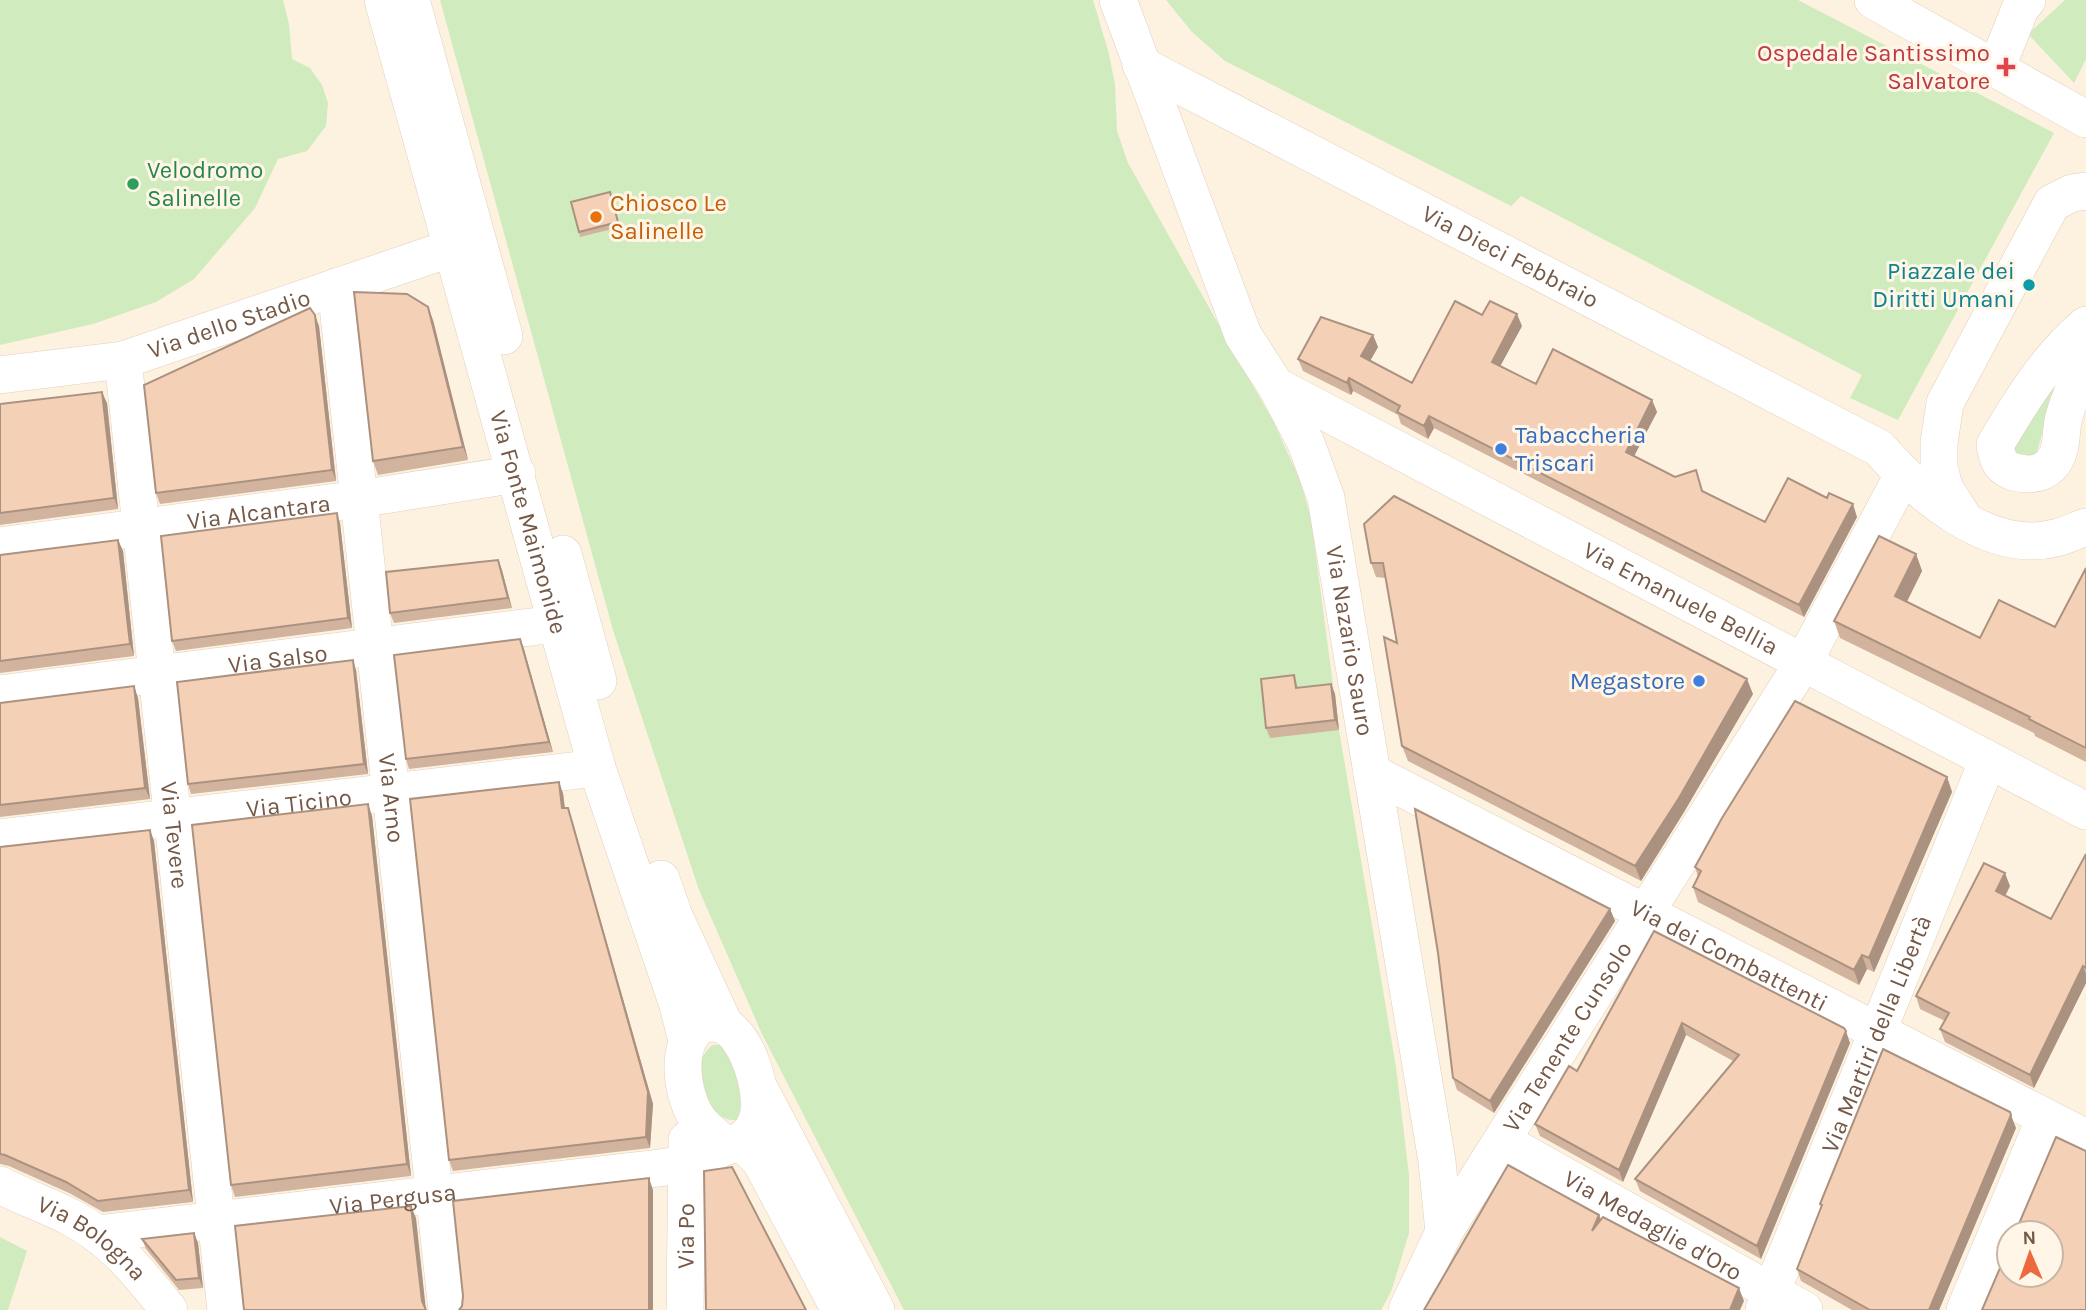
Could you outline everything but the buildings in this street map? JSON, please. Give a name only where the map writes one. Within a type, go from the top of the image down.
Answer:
[{"type":"street","name":"Via Fonte Maimonide","points":[[383,0],[464,243],[619,758],[674,916],[725,1026]]},
{"type":"street","name":"Via Fonte Maimonide","points":[[411,0],[517,474],[555,624],[597,768],[678,1005],[687,1041]]},
{"type":"street","name":"Via Nazario Sauro","points":[[1118,0],[1243,335],[1276,386],[1306,443],[1326,498],[1437,1161],[1444,1232]]},
{"type":"street","points":[[1873,0],[2086,118]]},
{"type":"street","points":[[1996,69],[2020,9],[2027,0]]},
{"type":"street","name":"Via Dieci Febbraio","points":[[1141,65],[1879,448]]},
{"type":"street","points":[[1879,448],[1915,437],[1945,403],[2052,203],[2072,193],[2086,191]]},
{"type":"street","name":"Via dello Stadio","points":[[0,375],[123,360],[464,243]]},
{"type":"street","name":"Via Arno","points":[[336,287],[447,1310]]},
{"type":"street","points":[[2086,325],[2058,351],[2041,372],[1996,445],[1997,458],[2006,469],[2021,474],[2038,475],[2050,465],[2059,450],[2063,420],[2072,390],[2086,367]]},
{"type":"street","name":"Via Tevere","points":[[123,360],[226,1310]]},
{"type":"street","name":"Via Emanuele Bellia","points":[[1276,386],[2086,811]]},
{"type":"street","points":[[1945,403],[1939,443],[1939,467],[1944,487],[1969,524]]},
{"type":"street","points":[[1879,448],[1903,475],[1969,524],[1996,535],[2024,540],[2054,539],[2086,527]]},
{"type":"street","name":"Via Alcantara","points":[[0,546],[359,499],[517,474]]},
{"type":"street","name":"Via Tenente Cunsolo","points":[[1444,1232],[1803,663],[1903,475]]},
{"type":"street","name":"Via Salso","points":[[0,694],[555,624]]},
{"type":"street","name":"Via Martiri della Libertà","points":[[1768,1301],[1988,760]]},
{"type":"street","name":"Via Ticino","points":[[0,838],[597,768]]},
{"type":"street","name":"Via dei Combattenti","points":[[1372,774],[2086,1138]]},
{"type":"street","points":[[840,1310],[760,1160],[710,1133],[696,1116],[687,1095],[683,1066],[687,1041],[695,1027],[707,1022],[725,1026],[739,1041],[751,1060],[758,1086],[876,1310]]},
{"type":"street","points":[[734,1144],[757,1122],[758,1086]]},
{"type":"street","name":"Via Po","points":[[685,1310],[687,1095]]},
{"type":"street","points":[[1965,1310],[2045,1118]]},
{"type":"street","name":"Via Medaglie d'Oro","points":[[1502,1141],[1768,1301],[1804,1310]]},
{"type":"street","name":"Via Pergusa","points":[[97,1234],[687,1164],[734,1144]]},
{"type":"street","name":"Via Bologna","points":[[0,1185],[72,1218],[97,1234],[129,1260],[169,1310]]},
{"type":"street","points":[[1407,1310],[1444,1232]]},
{"type":"green space","name":"Velodromo Salinelle","points":[[0,0],[283,0],[289,24],[292,59],[310,68],[322,85],[328,103],[326,126],[307,151],[278,159],[255,208],[194,279],[156,302],[93,324],[0,345]]},
{"type":"green space","points":[[440,0],[1093,0],[1109,54],[1115,84],[1117,131],[1128,163],[1274,423],[1300,480],[1311,519],[1339,730],[1396,1067],[1409,1175],[1409,1233],[1391,1292],[1381,1310],[904,1310],[762,1034],[699,890],[613,630]]},
{"type":"green space","points":[[1166,0],[1798,0],[2054,133],[1898,420],[1850,398],[1862,375],[1521,196],[1511,206],[1225,61],[1192,32]]},
{"type":"green space","points":[[2065,0],[2086,0],[2086,59],[2074,83],[2028,34]]},
{"type":"green space","points":[[2071,354],[2046,419],[2037,452],[2029,459],[2015,456],[2014,447]]},
{"type":"green space","points":[[712,1045],[725,1045],[736,1072],[741,1091],[737,1120],[720,1115],[713,1108],[704,1089],[701,1078],[702,1059]]},
{"type":"green space","points":[[0,1237],[27,1251],[8,1310],[0,1310]]},
{"type":"place","name":"Ospedale Santissimo Salvatore","points":[[2006,67]]},
{"type":"place","name":"Velodromo Salinelle","points":[[133,184]]},
{"type":"place","name":"Chiosco Le Salinelle","points":[[596,217]]},
{"type":"place","name":"Piazzale dei Diritti Umani","points":[[2029,285]]},
{"type":"place","name":"Tabaccheria Triscari","points":[[1501,449]]},
{"type":"place","name":"Megastore","points":[[1699,681]]}]
